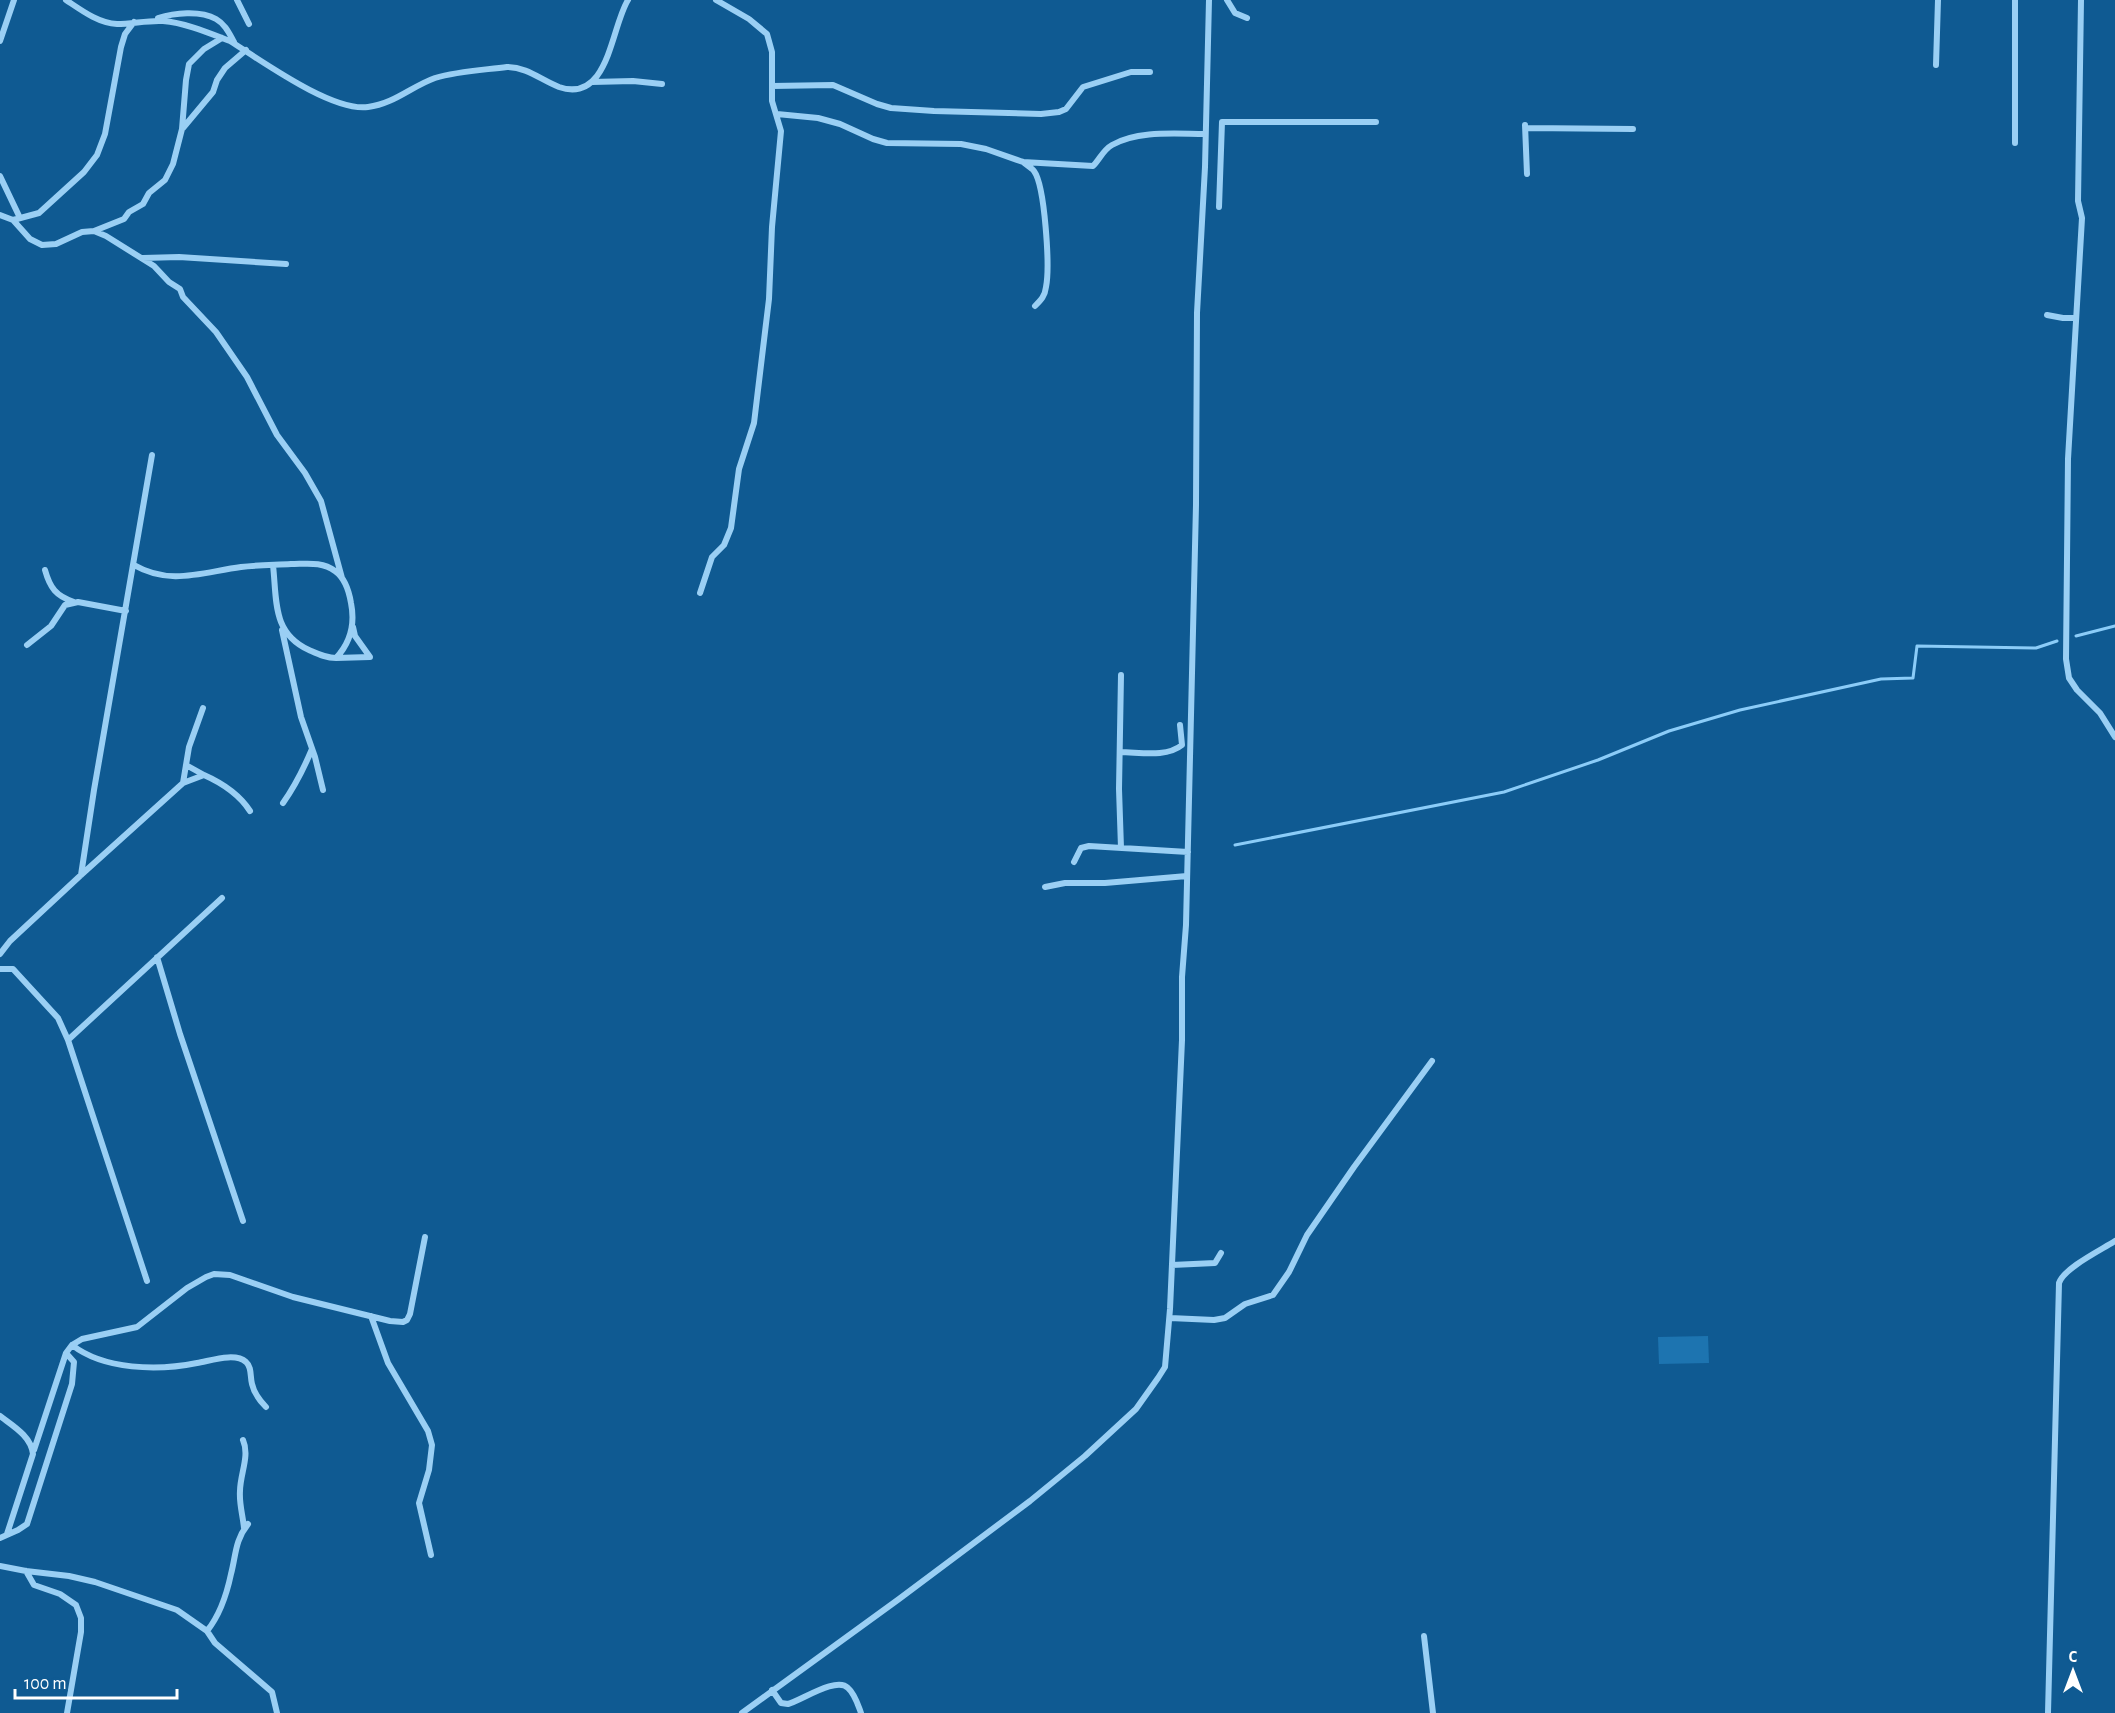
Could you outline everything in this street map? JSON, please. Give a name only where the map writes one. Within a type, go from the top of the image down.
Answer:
[{"type":"street","points":[[0,41],[16,0]]},
{"type":"street","points":[[66,0],[86,13],[109,23],[163,21],[186,25],[222,38],[246,50],[319,96],[350,105],[366,107],[384,104],[433,79],[450,74],[507,67],[517,67],[558,86],[573,90],[592,82],[633,81],[662,84]]},
{"type":"street","points":[[237,0],[249,24]]},
{"type":"street","points":[[592,82],[609,55],[621,13],[628,0]]},
{"type":"street","points":[[700,593],[712,557],[724,545],[732,528],[739,469],[754,423],[769,299],[772,227],[781,131],[772,101],[772,52],[766,33],[749,19],[716,0]]},
{"type":"street","points":[[742,1713],[1030,1501],[1085,1456],[1136,1409],[1165,1367],[1177,1193],[1183,1009],[1182,977],[1188,852],[1196,506],[1197,314],[1209,0]]},
{"type":"street","points":[[1227,0],[1235,13],[1247,18]]},
{"type":"street","points":[[1936,65],[1938,0]]},
{"type":"street","points":[[2014,143],[2015,0]]},
{"type":"street","points":[[2081,0],[2078,201],[2082,218],[2068,459],[2066,659],[2069,678],[2077,690],[2100,713],[2115,737]]},
{"type":"street","points":[[146,22],[168,15],[202,14],[216,19],[227,28],[235,44]]},
{"type":"street","points":[[13,220],[39,213],[84,172],[97,155],[105,134],[121,47],[125,34],[134,22]]},
{"type":"street","points":[[0,215],[13,220],[30,239],[42,245],[56,244],[82,232],[94,231],[124,219],[129,212],[143,204],[149,193],[165,180],[173,164],[182,129],[189,64],[204,49],[222,38]]},
{"type":"street","points":[[182,129],[213,92],[225,68],[246,50]]},
{"type":"street","points":[[772,86],[833,85],[891,108],[1041,114],[1066,109],[1083,87],[1131,72],[1150,72]]},
{"type":"street","points":[[777,114],[818,118],[840,124],[887,143],[962,144],[986,149],[1023,162],[1093,166],[1103,152],[1113,144],[1152,135],[1205,134]]},
{"type":"street","points":[[1219,207],[1222,122],[1376,122]]},
{"type":"street","points":[[1527,174],[1525,126],[1633,129]]},
{"type":"street","points":[[1023,162],[1034,171],[1042,192],[1047,285],[1043,299],[1035,306]]},
{"type":"street","points":[[0,176],[20,218]]},
{"type":"street","points":[[94,231],[154,266],[180,290],[183,297],[216,332],[247,377],[277,435],[304,472],[321,501],[350,599],[355,636],[370,657],[336,658],[321,655],[288,637],[282,627]]},
{"type":"street","points":[[142,258],[179,257],[286,264]]},
{"type":"street","points":[[2047,315],[2075,318]]},
{"type":"street","points":[[81,874],[152,455]]},
{"type":"street","points":[[134,565],[156,574],[186,577],[240,567],[318,564],[338,572],[342,578]]},
{"type":"street","points":[[273,565],[282,627],[302,717],[323,790]]},
{"type":"street","points":[[45,570],[52,590],[65,605]]},
{"type":"street","points":[[52,590],[63,598],[78,603],[126,611]]},
{"type":"street","points":[[27,645],[51,626],[65,605],[78,603]]},
{"type":"street","points":[[336,658],[347,642],[353,625]]},
{"type":"street","points":[[1121,675],[1119,789],[1121,848]]},
{"type":"street","points":[[183,783],[189,747],[203,708]]},
{"type":"street","points":[[1180,725],[1182,745]]},
{"type":"street","points":[[1120,752],[1158,753],[1176,749],[1189,739]]},
{"type":"street","points":[[283,803],[295,786],[312,749]]},
{"type":"street","points":[[186,765],[230,789],[250,812]]},
{"type":"street","points":[[0,954],[10,941],[81,874],[183,783],[204,775]]},
{"type":"street","points":[[1074,861],[1081,848],[1089,846],[1188,852]]},
{"type":"street","points":[[1045,887],[1065,883],[1105,883],[1187,876]]},
{"type":"street","points":[[68,1040],[222,898]]},
{"type":"street","points":[[157,957],[180,1034],[243,1221]]},
{"type":"street","points":[[0,969],[13,969],[58,1018],[68,1040],[147,1281]]},
{"type":"street","points":[[1170,1318],[1214,1320],[1225,1318],[1245,1304],[1273,1295],[1289,1272],[1313,1227],[1432,1061]]},
{"type":"street","points":[[4,1536],[66,1353],[72,1345],[82,1339],[137,1327],[187,1288],[206,1276],[214,1274],[230,1275],[293,1297],[390,1321],[403,1322],[407,1320],[425,1237]]},
{"type":"street","points":[[2048,1713],[2059,1283],[2072,1268],[2115,1241]]},
{"type":"street","points":[[1172,1265],[1209,1265],[1215,1263],[1221,1253]]},
{"type":"street","points":[[371,1316],[388,1363],[428,1431],[432,1445],[429,1470],[419,1503],[431,1555]]},
{"type":"street","points":[[72,1345],[83,1354],[129,1366],[196,1364],[213,1359],[240,1359],[246,1361],[250,1367],[257,1398],[266,1407]]},
{"type":"street","points":[[4,1536],[27,1524],[72,1384],[74,1362],[66,1353]]},
{"type":"street","points":[[0,1416],[27,1438],[33,1454]]},
{"type":"street","points":[[207,1631],[219,1612],[231,1575],[234,1552],[246,1526],[240,1497],[247,1448],[243,1440]]},
{"type":"street","points":[[0,1566],[95,1582],[177,1610],[207,1631],[215,1643],[272,1692],[277,1713]]},
{"type":"street","points":[[26,1572],[34,1585],[60,1594],[76,1605],[81,1618],[81,1632],[67,1713]]},
{"type":"street","points":[[1424,1636],[1433,1713]]},
{"type":"street","points":[[772,1690],[781,1703],[788,1704],[833,1684],[844,1684],[850,1689],[861,1713]]},
{"type":"shaded area","points":[[1708,1336],[1709,1363],[1659,1364],[1658,1337]]},
{"type":"waterway","points":[[2076,636],[2115,626]]},
{"type":"waterway","points":[[1235,845],[1504,792],[1598,760],[1669,731],[1740,710],[1881,679],[1913,678],[1917,646],[2036,648],[2057,641]]}]
